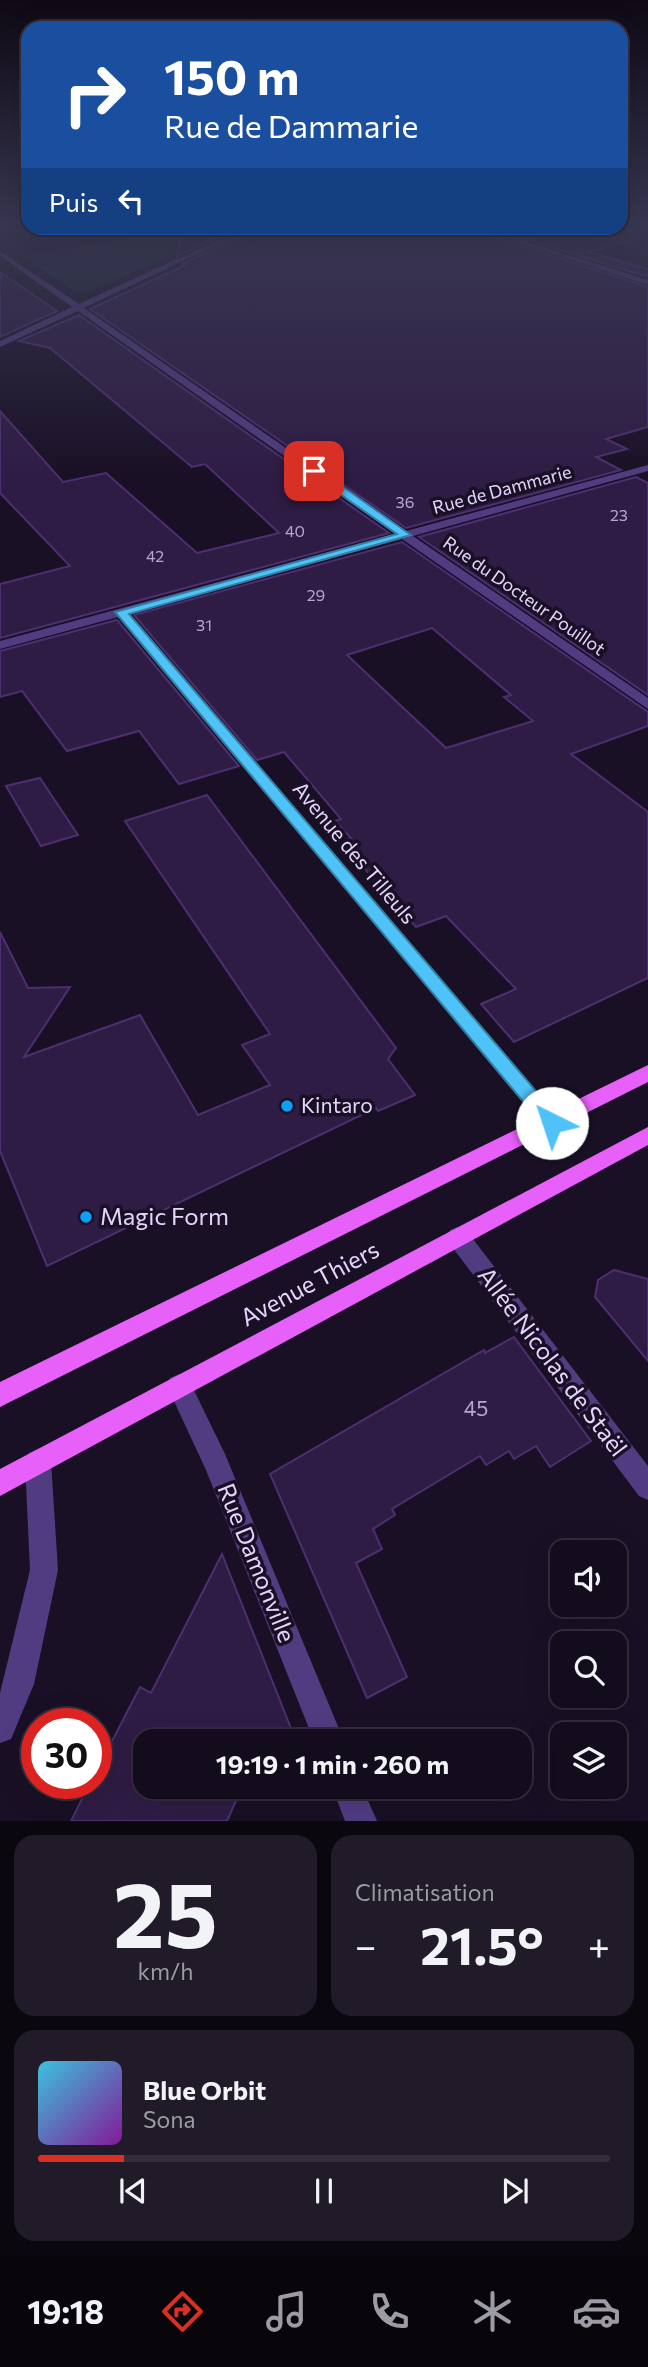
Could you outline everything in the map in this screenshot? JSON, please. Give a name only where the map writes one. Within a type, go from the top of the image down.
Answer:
[{"type":"main road","name":"Avenue Thiers","points":[[0,1395],[648,1073]]},
{"type":"main road","name":"Avenue Thiers","points":[[0,1483],[648,1135]]},
{"type":"street","points":[[0,344],[73,309]]},
{"type":"street","name":"Rue du Docteur Pouillot","points":[[80,309],[648,705]]},
{"type":"street","name":"Rue de Dammarie","points":[[0,645],[648,468]]},
{"type":"street","name":"Avenue des Tilleuls","points":[[121,612],[552,1123]]},
{"type":"street","name":"Allée Nicolas de Staël","points":[[458,1237],[648,1488]]},
{"type":"street","name":"Rue Damonville","points":[[179,1386],[216,1462],[324,1729]]},
{"type":"street","points":[[0,1728],[44,1570],[38,1462]]},
{"type":"street","points":[[352,1799],[361,1821]]},
{"type":"building","points":[[0,309],[57,311],[0,337]]},
{"type":"building","points":[[90,309],[648,309],[648,427],[606,439],[627,449],[596,457],[621,470],[406,528]]},
{"type":"building","points":[[79,315],[389,533],[0,638],[0,584],[70,566],[0,493],[0,411],[63,482],[106,473],[197,553],[279,533],[205,464],[192,467],[50,348],[19,341]]},
{"type":"building","points":[[636,477],[648,483],[648,695],[419,537]]},
{"type":"building","points":[[402,542],[648,712],[648,726],[571,754],[648,812],[648,978],[514,1042],[481,1004],[516,989],[446,916],[416,927],[341,842],[351,838],[335,821],[341,819],[284,752],[257,760],[134,615]],"holes":[[[432,628],[511,695],[504,697],[533,721],[446,748],[347,655]]]},
{"type":"building","points":[[117,620],[239,766],[179,784],[139,731],[67,751],[22,691],[0,697],[0,651]]},
{"type":"building","points":[[40,778],[78,835],[41,846],[6,786]]},
{"type":"building","points":[[207,795],[396,1048],[388,1059],[415,1095],[378,1111],[376,1108],[47,1266],[0,1151],[0,932],[28,988],[70,987],[24,1057],[140,1015],[198,1115],[270,1085],[242,1045],[270,1034],[125,821]]},
{"type":"building","points":[[614,1270],[648,1279],[648,1361],[595,1297],[598,1280]]},
{"type":"building","points":[[514,1337],[591,1441],[550,1467],[536,1446],[514,1459],[509,1451],[486,1465],[480,1456],[392,1509],[395,1515],[373,1529],[382,1549],[356,1563],[407,1677],[367,1698],[270,1474],[484,1350],[485,1353]]},
{"type":"building","points":[[222,1554],[291,1729],[133,1729],[133,1799],[237,1799],[227,1821],[71,1821],[82,1799],[112,1799],[112,1741],[140,1687],[151,1693]]},
{"type":"place","name":"Kintaro","points":[[287,1106]]},
{"type":"place","name":"Magic Form","points":[[86,1217]]},
{"type":"route","points":[[314,471],[406,535],[121,612],[552,1123]]}]
